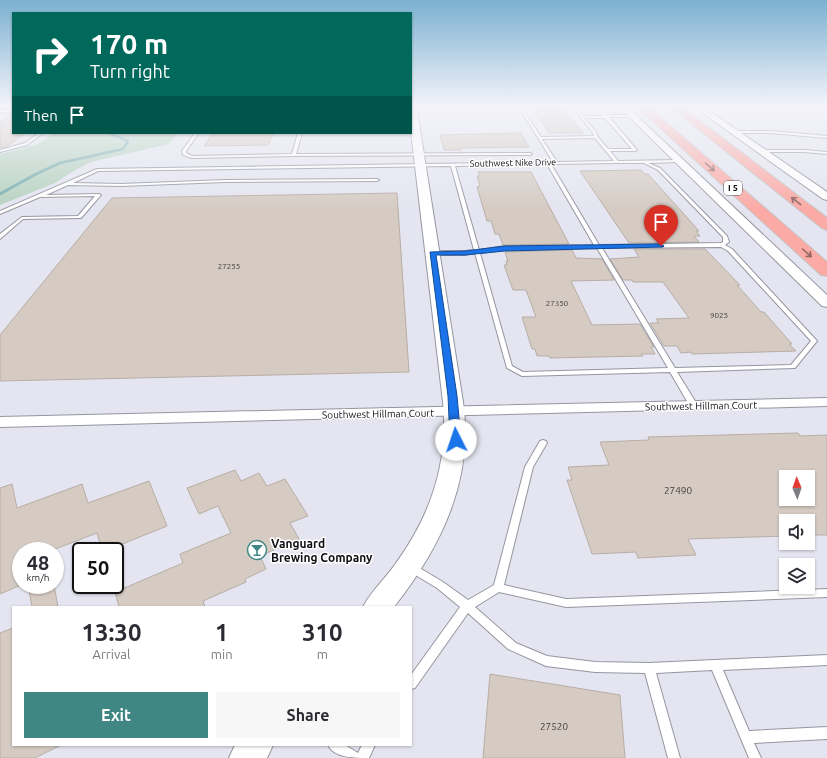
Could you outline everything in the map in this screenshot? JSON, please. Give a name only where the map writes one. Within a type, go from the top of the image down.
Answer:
[{"type":"highway","name":"I 5","points":[[679,139],[827,271]]},
{"type":"highway","points":[[717,139],[827,225]]},
{"type":"main road","points":[[378,606],[409,567],[432,526],[449,481],[456,440],[454,412],[416,139]]},
{"type":"main road","points":[[246,758],[257,746]]},
{"type":"street","points":[[656,139],[827,303]]},
{"type":"street","points":[[743,139],[827,197]]},
{"type":"street","name":"Southwest Hillman Court","points":[[0,422],[827,402]]},
{"type":"lane","points":[[0,151],[26,144],[32,139]]},
{"type":"lane","points":[[192,139],[184,151],[184,154],[192,157],[294,155],[419,160]]},
{"type":"lane","points":[[294,155],[298,139]]},
{"type":"lane","points":[[541,139],[556,163]]},
{"type":"lane","points":[[598,139],[617,162]]},
{"type":"lane","points":[[607,150],[635,150],[626,139]]},
{"type":"lane","points":[[760,151],[827,152]]},
{"type":"lane","points":[[501,154],[506,163]]},
{"type":"lane","points":[[0,213],[97,170],[419,160],[501,154],[530,154]]},
{"type":"lane","name":"Southwest Nike Drive","points":[[419,160],[453,164],[678,161]]},
{"type":"lane","points":[[644,162],[659,169],[725,237],[726,242],[722,245]]},
{"type":"lane","points":[[548,163],[694,406]]},
{"type":"lane","points":[[432,253],[476,251],[505,248],[722,245],[730,250],[814,341],[793,367],[522,374],[509,367],[476,251],[453,164]]},
{"type":"lane","points":[[67,184],[121,185],[225,181],[377,180]]},
{"type":"lane","points":[[0,237],[22,218],[79,217],[99,196],[41,196]]},
{"type":"lane","points":[[498,588],[529,467],[544,443]]},
{"type":"lane","points":[[409,567],[440,585],[467,606],[512,646],[546,661],[595,667],[649,668],[827,660]]},
{"type":"lane","points":[[412,683],[467,606],[498,588],[566,603],[827,593]]},
{"type":"lane","points":[[715,665],[755,758]]},
{"type":"lane","points":[[649,668],[674,758]]},
{"type":"lane","points":[[746,737],[827,733]]},
{"type":"lane","points":[[336,746],[355,758]]},
{"type":"lane","points":[[362,758],[369,746]]},
{"type":"green space","points":[[45,139],[173,139],[169,144],[91,162],[55,183],[0,205],[0,154],[38,144]]},
{"type":"building","points":[[0,139],[16,139],[6,147],[0,148]]},
{"type":"building","points":[[209,139],[271,139],[268,145],[204,146]]},
{"type":"building","points":[[441,139],[525,139],[529,147],[460,148],[461,150],[444,150]]},
{"type":"building","points":[[641,170],[644,174],[648,174],[699,231],[696,231],[700,236],[694,236],[699,242],[629,243],[580,171]]},
{"type":"building","points":[[478,172],[531,172],[569,244],[503,245],[499,234],[495,234],[491,221],[487,221],[477,187],[480,186],[477,176],[480,176]]},
{"type":"building","points":[[397,193],[409,372],[0,381],[0,335],[112,198]]},
{"type":"building","points":[[634,249],[705,249],[740,285],[737,285],[761,312],[764,312],[792,344],[789,344],[796,351],[692,354],[691,352],[681,353],[677,346],[664,346],[650,323],[659,323],[656,319],[689,318],[663,282],[633,282],[632,280],[623,280],[610,259],[639,257]]},
{"type":"building","points":[[572,250],[576,258],[602,259],[614,280],[571,281],[592,325],[640,324],[654,347],[651,347],[655,354],[641,354],[643,356],[550,358],[549,356],[537,356],[535,349],[532,349],[522,317],[536,317],[526,290],[513,290],[504,265],[507,265],[506,261],[508,261],[505,252]]},
{"type":"building","points":[[798,433],[800,436],[827,435],[827,535],[815,535],[815,514],[779,514],[779,536],[688,539],[696,555],[638,558],[636,552],[592,554],[567,480],[572,480],[568,467],[609,465],[600,442],[649,440],[648,437]]},
{"type":"building","points":[[235,470],[241,481],[259,473],[267,486],[285,479],[308,516],[290,523],[299,539],[260,556],[266,569],[245,579],[246,582],[203,601],[205,606],[119,606],[116,594],[124,594],[124,588],[183,563],[180,554],[231,533],[218,506],[199,514],[187,488]]},
{"type":"building","points":[[149,481],[167,526],[124,543],[124,542],[100,542],[97,533],[64,546],[64,542],[12,542],[12,589],[0,594],[0,488],[12,484],[17,508],[82,484],[88,503]]},
{"type":"building","points":[[30,594],[56,594],[58,606],[32,606]]},
{"type":"building","points":[[12,628],[12,746],[59,746],[35,758],[0,758],[0,633]]},
{"type":"building","points":[[490,674],[620,695],[625,758],[483,758]]},
{"type":"waterway","points":[[35,174],[60,163],[123,149],[128,141],[124,139]]},
{"type":"waterway","points":[[0,194],[35,174]]},
{"type":"place","name":"Vanguard Brewing Company","points":[[257,550]]},
{"type":"route","points":[[456,440],[452,396],[432,253],[465,253],[505,248],[661,246]]}]
